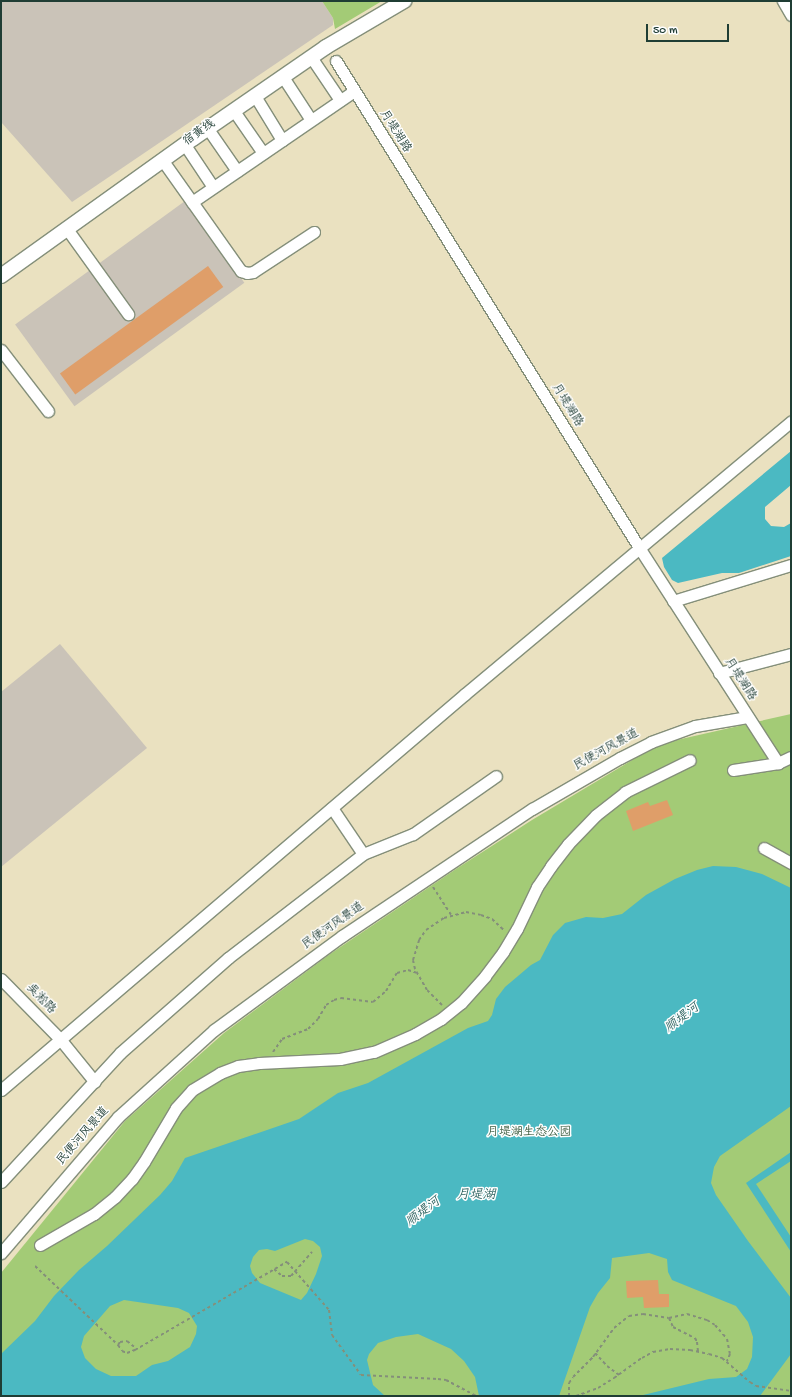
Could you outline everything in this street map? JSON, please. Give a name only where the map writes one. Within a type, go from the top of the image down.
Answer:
[{"type":"main road","name":"宿黄线","points":[[1,276],[311,57],[404,1]]},
{"type":"street","points":[[783,1],[791,15]]},
{"type":"street","points":[[311,57],[340,100]]},
{"type":"street","name":"月堤湖路","points":[[336,61],[640,549],[778,763]]},
{"type":"street","points":[[283,77],[311,120]]},
{"type":"street","points":[[192,202],[354,91]]},
{"type":"street","points":[[255,96],[282,140]]},
{"type":"street","points":[[234,111],[263,153]]},
{"type":"street","points":[[208,129],[237,171]]},
{"type":"street","points":[[185,145],[213,187]]},
{"type":"street","points":[[163,161],[241,271],[247,273],[254,272],[314,232]]},
{"type":"street","points":[[67,229],[128,314]]},
{"type":"street","points":[[1,350],[48,411]]},
{"type":"street","points":[[1,1090],[332,808],[791,421]]},
{"type":"street","points":[[673,601],[791,565]]},
{"type":"street","points":[[719,673],[791,654]]},
{"type":"street","name":"民便河风景道","points":[[1,1253],[118,1118],[214,1030],[342,936],[532,809],[620,758],[651,742],[695,726],[747,716]]},
{"type":"street","points":[[733,770],[778,763],[791,757]]},
{"type":"street","points":[[40,1245],[94,1214],[115,1197],[132,1179],[176,1108],[192,1090],[238,1066],[269,1062],[340,1059],[374,1052],[415,1034],[450,1012],[461,1003],[485,976],[512,938],[537,887],[550,866],[568,844],[596,815],[625,792],[690,760]]},
{"type":"street","points":[[1,1182],[95,1082],[120,1053],[228,958],[363,854],[413,834],[496,776]]},
{"type":"street","points":[[332,808],[363,854]]},
{"type":"street","points":[[764,848],[791,863]]},
{"type":"street","name":"吴淞路","points":[[1,979],[60,1039],[95,1082]]},
{"type":"path","points":[[427,880],[438,893],[452,916]]},
{"type":"path","points":[[450,1012],[431,995],[417,973],[413,960],[419,940],[426,930],[444,918],[466,912],[481,914],[501,926],[512,938]]},
{"type":"path","points":[[269,1062],[282,1039],[308,1029],[318,1019],[326,1005],[334,1000],[340,998],[373,1002],[386,991],[397,973],[408,970],[417,973]]},
{"type":"path","points":[[274,1269],[282,1276],[287,1277],[296,1272],[312,1252]]},
{"type":"path","points":[[35,1266],[118,1345],[122,1351],[127,1353],[137,1349],[287,1262],[328,1310],[332,1335],[361,1375],[378,1374],[438,1378],[446,1380],[476,1396]]},
{"type":"path","points":[[569,1396],[570,1383],[573,1376],[595,1353],[614,1328],[629,1316],[643,1314],[669,1318],[687,1314],[697,1316],[715,1325],[725,1336],[730,1347],[730,1354],[727,1361]]},
{"type":"path","points":[[669,1318],[673,1327],[695,1338],[698,1352]]},
{"type":"path","points":[[118,1345],[120,1342],[127,1341],[137,1349]]},
{"type":"path","points":[[576,1396],[598,1388],[653,1352],[670,1349],[698,1352],[716,1356],[727,1361],[756,1386],[786,1391],[791,1390]]},
{"type":"path","points":[[595,1353],[619,1375]]},
{"type":"shaded area","points":[[1,1],[322,1],[333,18],[333,25],[72,202],[1,122]]},
{"type":"shaded area","points":[[185,201],[244,283],[74,406],[15,324]]},
{"type":"shaded area","points":[[60,644],[147,748],[1,867],[1,692]]},
{"type":"green space","points":[[322,1],[382,1],[335,29],[333,18]]},
{"type":"green space","name":"月堤湖","points":[[791,714],[791,1396],[1,1396],[1,1273],[125,1121],[224,1033],[330,954],[456,869],[532,820],[659,744]]},
{"type":"water","points":[[791,451],[791,485],[765,507],[765,519],[771,526],[784,527],[791,523],[791,556],[739,573],[722,573],[678,583],[672,580],[664,567],[662,558]]},
{"type":"water","name":"月堤湖","points":[[713,866],[736,867],[762,874],[791,888],[791,1106],[720,1156],[714,1167],[711,1183],[716,1195],[748,1241],[791,1298],[791,1354],[760,1396],[639,1396],[709,1379],[736,1377],[747,1369],[752,1357],[753,1337],[748,1322],[736,1306],[672,1280],[668,1272],[667,1259],[649,1253],[612,1258],[610,1278],[598,1293],[590,1307],[559,1396],[479,1396],[475,1377],[464,1361],[451,1349],[418,1334],[396,1337],[378,1343],[369,1354],[367,1360],[373,1385],[385,1396],[1,1396],[1,1354],[35,1321],[54,1296],[79,1270],[107,1246],[160,1195],[172,1181],[185,1158],[299,1119],[338,1093],[368,1083],[468,1028],[488,1021],[492,1015],[496,999],[505,987],[531,965],[540,960],[553,935],[565,923],[586,917],[603,918],[622,914],[646,895],[675,879],[697,870]],"holes":[[[305,1239],[313,1241],[320,1247],[322,1256],[316,1274],[307,1293],[301,1300],[260,1283],[252,1273],[250,1266],[253,1257],[259,1250],[267,1249],[275,1251]],[[124,1300],[178,1308],[189,1313],[197,1326],[196,1334],[190,1347],[168,1361],[152,1365],[136,1376],[111,1376],[96,1369],[85,1358],[81,1347],[84,1336],[110,1306]]]},
{"type":"water","points":[[791,1152],[791,1161],[756,1184],[791,1237],[791,1252],[746,1183]]},
{"type":"building","points":[[208,266],[223,287],[75,395],[60,374]]},
{"type":"building","points":[[667,800],[673,815],[633,831],[626,811],[648,802],[650,806]]},
{"type":"building","points":[[658,1280],[659,1294],[669,1294],[669,1307],[644,1308],[643,1297],[627,1298],[626,1281]]},
{"type":"water label","name":"顺堤河","points":[[683,1019]]},
{"type":"water label","name":"顺堤河","points":[[424,1213]]},
{"type":"park label","name":"月堤湖生态公园","points":[[529,1134]]}]
